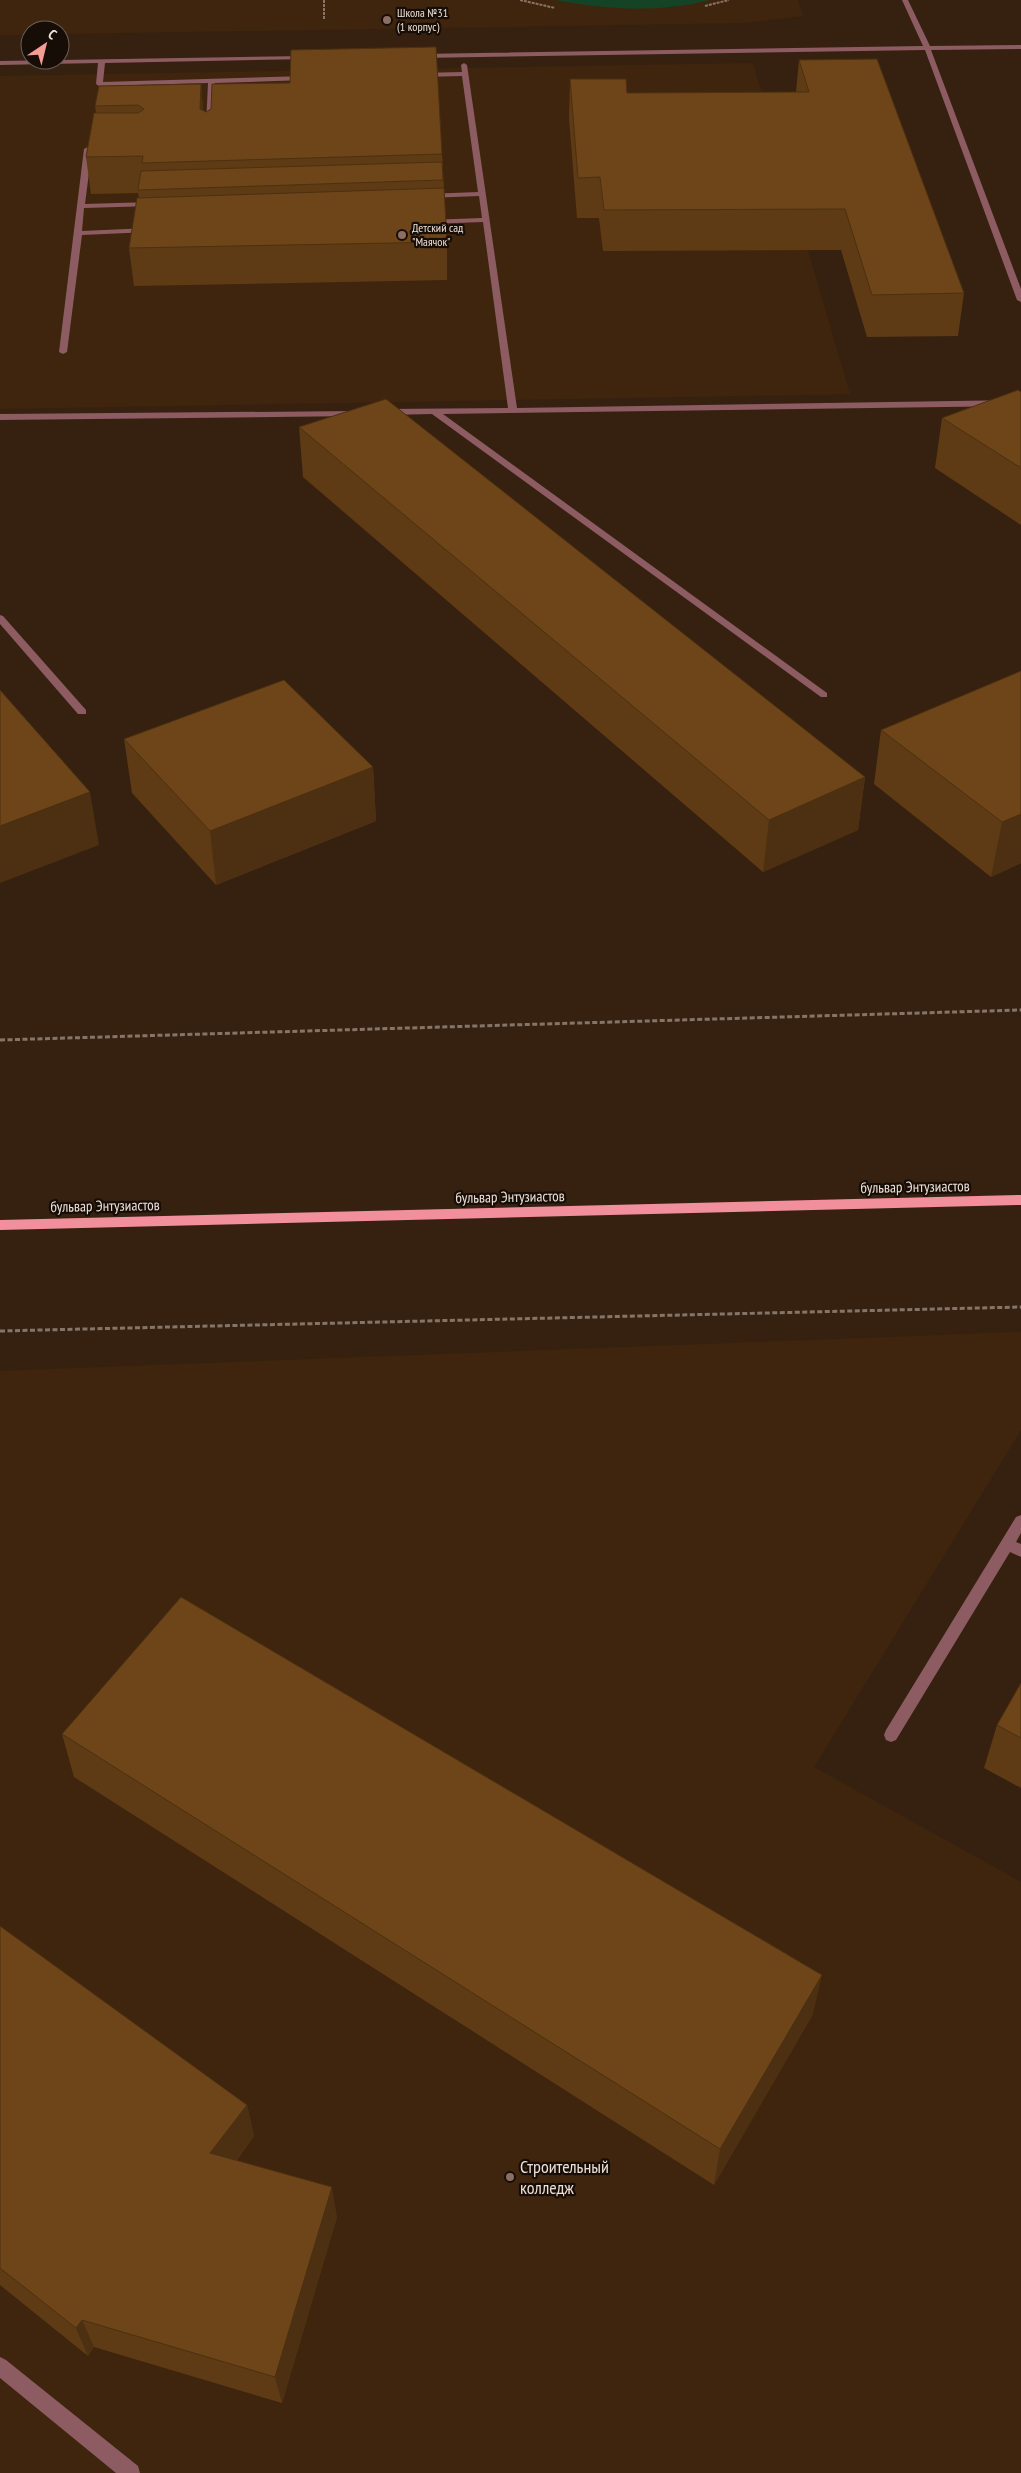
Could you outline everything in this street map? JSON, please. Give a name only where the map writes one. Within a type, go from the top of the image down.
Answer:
[{"type":"main road","name":"бульвар Энтузиастов","points":[[0,1225],[1021,1200]]},
{"type":"lane","points":[[905,0],[927,48],[1021,300]]},
{"type":"lane","points":[[416,56],[1021,47]]},
{"type":"lane","points":[[463,56],[513,411]]},
{"type":"lane","points":[[0,63],[313,58]]},
{"type":"lane","points":[[102,62],[99,84],[319,78]]},
{"type":"lane","points":[[416,75],[465,74]]},
{"type":"lane","points":[[210,136],[212,81]]},
{"type":"lane","points":[[63,352],[89,146],[98,146]]},
{"type":"lane","points":[[414,196],[483,194]]},
{"type":"lane","points":[[81,206],[160,204]]},
{"type":"lane","points":[[416,222],[486,220]]},
{"type":"lane","points":[[78,232],[158,230]]},
{"type":"lane","points":[[375,412],[1021,403]]},
{"type":"lane","points":[[435,412],[824,695]]},
{"type":"lane","points":[[0,417],[365,413]]},
{"type":"lane","points":[[0,618],[82,712]]},
{"type":"lane","points":[[892,1736],[1021,1521]]},
{"type":"lane","points":[[1007,1544],[1021,1551]]},
{"type":"lane","points":[[0,2366],[131,2473]]},
{"type":"path","points":[[0,1040],[1021,1010]]},
{"type":"path","points":[[0,1332],[1021,1307]]},
{"type":"shaded area","name":"Школа №31 (1 корпус)","points":[[0,0],[798,0],[803,16],[743,23],[70,34],[70,20],[20,20],[20,35],[0,35]]},
{"type":"shaded area","name":"Детский сад \"Маячок\"","points":[[753,63],[850,394],[0,409],[0,76]]},
{"type":"shaded area","name":"Строительный колледж","points":[[1021,1332],[1021,1430],[814,1767],[1021,1882],[1021,2473],[0,2473],[0,1371]]},
{"type":"green space","points":[[555,0],[710,0],[671,7],[633,9]]},
{"type":"building","points":[[436,47],[442,154],[142,163],[143,156],[86,157],[94,113],[138,113],[144,109],[138,105],[95,106],[99,86],[201,84],[200,109],[206,112],[211,109],[212,84],[290,83],[291,50]]},
{"type":"building","points":[[877,59],[964,293],[872,295],[845,209],[604,210],[600,177],[578,178],[570,79],[626,79],[627,93],[809,92],[799,60]]},
{"type":"building","points":[[442,162],[443,180],[138,190],[141,171]]},
{"type":"building","points":[[444,188],[447,242],[129,248],[137,198]]},
{"type":"building","points":[[1018,390],[1021,392],[1021,468],[942,418]]},
{"type":"building","points":[[386,399],[865,777],[769,820],[299,427]]},
{"type":"building","points":[[1021,671],[1021,814],[1002,822],[881,730]]},
{"type":"building","points":[[284,680],[373,767],[210,831],[124,739]]},
{"type":"building","points":[[0,690],[90,792],[0,826]]},
{"type":"building","points":[[181,1597],[822,1975],[720,2149],[62,1734]]},
{"type":"building","points":[[1021,1683],[1021,1738],[997,1725]]},
{"type":"building","points":[[0,1926],[247,2105],[210,2153],[332,2187],[275,2377],[82,2320],[76,2328],[0,2268]]},
{"type":"place","name":"Школа №31 (1 корпус)","points":[[387,20]]},
{"type":"place","name":"Детский сад \"Маячок\"","points":[[402,235]]},
{"type":"place","name":"Строительный колледж","points":[[510,2177]]}]
